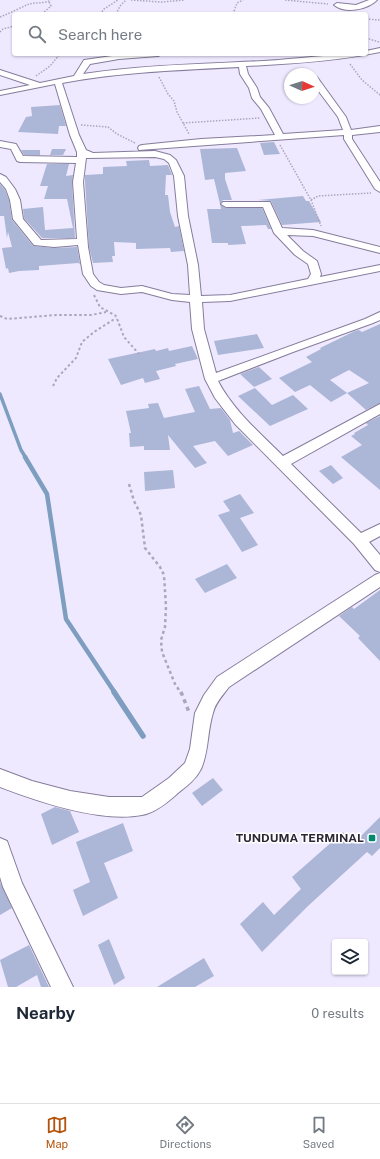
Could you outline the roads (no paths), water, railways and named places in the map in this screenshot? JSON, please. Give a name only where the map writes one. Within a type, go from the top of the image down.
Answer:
[{"type":"street","points":[[330,0],[345,8],[364,6],[374,0]]},
{"type":"street","points":[[337,5],[340,12]]},
{"type":"street","points":[[368,53],[380,50]]},
{"type":"street","points":[[76,78],[87,62],[132,56]]},
{"type":"street","points":[[312,68],[327,58],[341,56]]},
{"type":"street","points":[[312,68],[327,58]]},
{"type":"street","points":[[242,64],[244,74],[253,88],[256,98],[265,108],[270,117],[278,136]]},
{"type":"street","points":[[0,93],[76,78],[157,69],[242,64],[287,68]]},
{"type":"street","points":[[0,72],[36,85]]},
{"type":"street","points":[[58,82],[64,97],[74,136],[82,155],[78,182],[83,242],[88,274],[101,288],[121,291],[142,289],[196,300],[230,298],[380,268]]},
{"type":"street","points":[[320,86],[342,117],[348,135],[376,191]]},
{"type":"street","points":[[348,135],[380,129]]},
{"type":"street","points":[[0,144],[14,146],[17,149],[20,160],[82,155],[154,146],[278,136],[348,135],[380,132]]},
{"type":"street","points":[[82,155],[154,154],[167,157],[172,162],[179,176],[183,216],[193,265],[198,329],[211,379],[226,404],[281,463],[359,540],[380,566]]},
{"type":"street","points":[[0,177],[8,184],[14,196],[17,216],[38,242],[49,244],[83,242]]},
{"type":"street","points":[[226,204],[267,204],[278,231],[300,253],[313,263],[316,274],[310,282]]},
{"type":"street","points":[[278,231],[304,231],[380,250]]},
{"type":"street","points":[[211,379],[289,349],[369,321],[380,315]]},
{"type":"street","points":[[281,463],[380,408]]},
{"type":"street","points":[[359,540],[380,530]]},
{"type":"street","points":[[0,778],[21,786],[85,803],[119,808],[145,806],[178,784],[191,770],[199,751],[204,714],[211,696],[223,682],[380,579]]},
{"type":"street","points":[[0,848],[13,887],[62,987]]},
{"type":"waterway","points":[[0,394],[21,450],[26,458]]},
{"type":"waterway","points":[[25,457],[47,494],[66,619],[115,693]]},
{"type":"waterway","points":[[114,692],[143,736]]},
{"type":"place","name":"TUNDUMA TERMINAL","points":[[372,838]]}]
